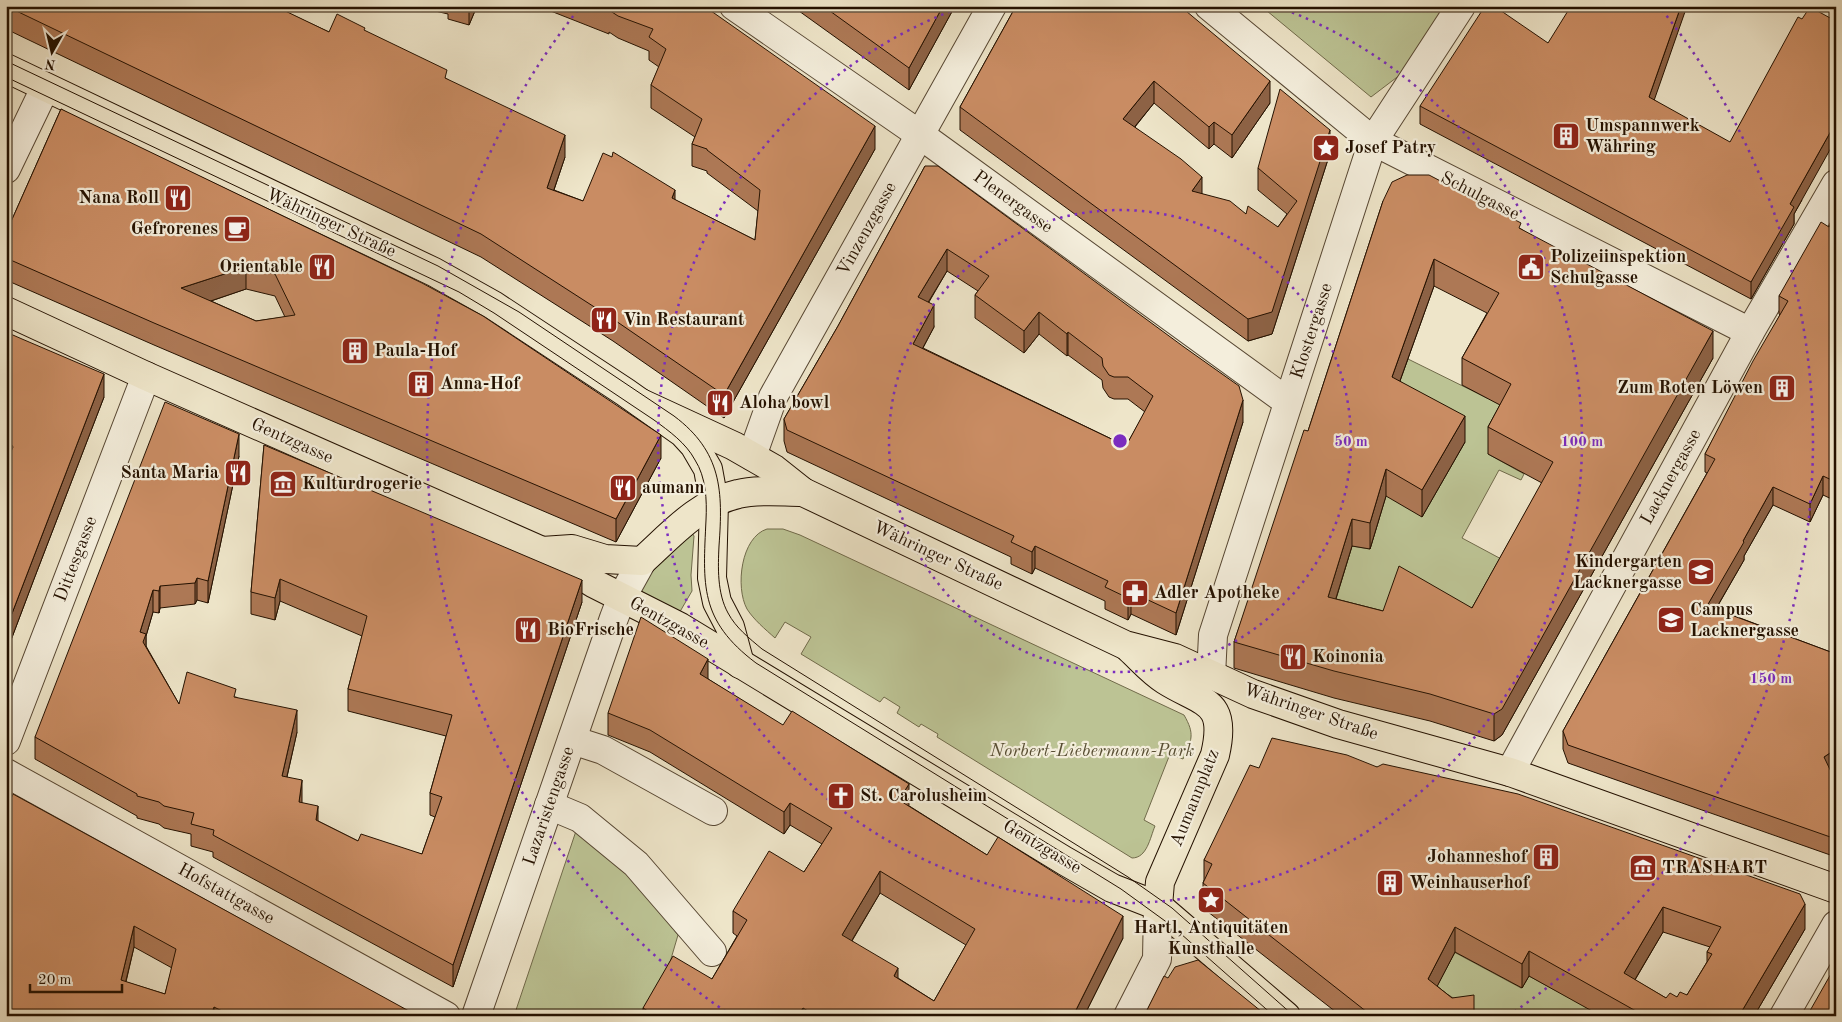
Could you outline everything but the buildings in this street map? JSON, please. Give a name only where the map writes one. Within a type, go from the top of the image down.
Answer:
[{"type":"main road","name":"Währinger Straße","points":[[6,68],[434,272],[493,305],[683,433],[694,445],[708,469],[714,502],[738,494],[803,492]]},
{"type":"main road","name":"Gentzgasse","points":[[6,311],[146,376],[542,551],[593,583],[680,627],[1112,888],[1158,906],[1286,1016]]},
{"type":"main road","name":"Währinger Straße","points":[[641,403],[752,456],[774,469],[803,492],[1125,645],[1175,658],[1253,694],[1338,724],[1510,772],[1836,888]]},
{"type":"main road","points":[[542,551],[572,549],[605,559],[642,561],[690,517],[714,502]]},
{"type":"main road","points":[[714,502],[712,578],[717,602],[730,627],[740,664]]},
{"type":"main road","name":"Aumannplatz","points":[[1125,645],[1164,679],[1198,697],[1214,710],[1219,723],[1219,736],[1215,755],[1160,882],[1158,906]]},
{"type":"street","name":"Plenergasse","points":[[734,6],[920,134],[1288,402]]},
{"type":"street","name":"Vinzenzgasse","points":[[752,456],[773,397],[992,6]]},
{"type":"street","name":"Schulgasse","points":[[1209,6],[1373,141],[1750,332]]},
{"type":"street","name":"Klostergasse","points":[[1211,676],[1212,635],[1373,141],[1461,6]]},
{"type":"street","points":[[6,169],[46,88]]},
{"type":"street","name":"Lacknergasse","points":[[1510,772],[1750,332],[1836,184]]},
{"type":"street","name":"Dittesgasse","points":[[6,741],[146,376]]},
{"type":"street","points":[[622,597],[642,561]]},
{"type":"street","name":"Lazaristengasse","points":[[476,1016],[622,597]]},
{"type":"street","points":[[572,740],[603,750],[713,811]]},
{"type":"street","name":"Hofstattgasse","points":[[6,773],[446,1016]]},
{"type":"street","points":[[549,805],[580,818],[636,864],[712,952]]},
{"type":"street","points":[[1128,1016],[1157,959],[1158,906]]},
{"type":"street","points":[[1784,1016],[1836,925]]},
{"type":"green space","points":[[1261,6],[1449,6],[1413,65],[1371,97]]},
{"type":"green space","points":[[1408,359],[1487,398],[1528,378],[1488,454],[1524,474],[1521,480],[1499,470],[1462,538],[1518,568],[1484,611],[1385,633],[1345,628],[1329,584],[1340,585],[1352,546],[1370,549],[1379,519],[1393,396]]},
{"type":"green space","name":"Norbert-Liebermann-Park","points":[[767,529],[783,529],[800,535],[1184,715],[1190,727],[1190,742],[1183,759],[1170,754],[1144,820],[1155,826],[1145,851],[1141,855],[1132,858],[937,737],[938,734],[921,724],[919,727],[897,713],[900,707],[884,697],[880,702],[801,654],[811,637],[785,622],[775,638],[756,621],[747,609],[741,588],[741,576],[746,552],[758,534]]},
{"type":"green space","points":[[692,533],[694,536],[691,575],[692,591],[678,615],[642,593],[642,583],[686,534]]},
{"type":"green space","points":[[578,825],[630,874],[678,935],[668,969],[649,1016],[514,1016]]},
{"type":"green space","points":[[1454,952],[1521,988],[1529,976],[1603,1016],[1482,1016],[1436,987]]},
{"type":"tram line","points":[[6,61],[438,266],[519,312],[674,416],[702,444],[716,474],[720,508],[718,563],[720,589],[728,613],[743,632],[762,649],[1128,877],[1172,908],[1294,1016]]},
{"type":"tram line","points":[[6,77],[459,292],[494,313],[660,424],[687,448],[702,474],[706,497],[705,582],[714,616],[724,632],[737,647],[756,663],[1121,889],[1172,926],[1274,1016]]},
{"type":"place","name":"Umspannwerk Währing","points":[[1566,136]]},
{"type":"place","name":"Josef Patry","points":[[1326,148]]},
{"type":"place","name":"Nana Roll","points":[[178,198]]},
{"type":"place","name":"Gefrorenes","points":[[237,229]]},
{"type":"place","name":"Orientable","points":[[322,267]]},
{"type":"place","name":"Polizeiinspektion Schulgasse","points":[[1531,267]]},
{"type":"place","name":"Vin Restaurant","points":[[604,320]]},
{"type":"place","name":"Paula-Hof","points":[[355,351]]},
{"type":"place","name":"Anna-Hof","points":[[421,384]]},
{"type":"place","name":"Zum Roten Löwen","points":[[1782,388]]},
{"type":"place","name":"Aloha bowl","points":[[720,403]]},
{"type":"place","name":"Santa Maria","points":[[238,473]]},
{"type":"place","name":"Kulturdrogerie","points":[[283,484]]},
{"type":"place","name":"aumann","points":[[623,488]]},
{"type":"place","name":"Kindergarten Lacknergasse","points":[[1701,572]]},
{"type":"place","name":"Adler Apotheke","points":[[1135,593]]},
{"type":"place","name":"Campus Lacknergasse","points":[[1671,620]]},
{"type":"place","name":"BioFrische","points":[[528,630]]},
{"type":"place","name":"Koinonia","points":[[1293,657]]},
{"type":"place","name":"St. Carolusheim","points":[[841,796]]},
{"type":"place","name":"Johanneshof","points":[[1546,857]]},
{"type":"place","name":"TRASHART","points":[[1643,868]]},
{"type":"place","name":"Weinhauserhof","points":[[1390,883]]},
{"type":"place","name":"Hartl, Antiquitäten Kunsthalle","points":[[1211,900]]}]
